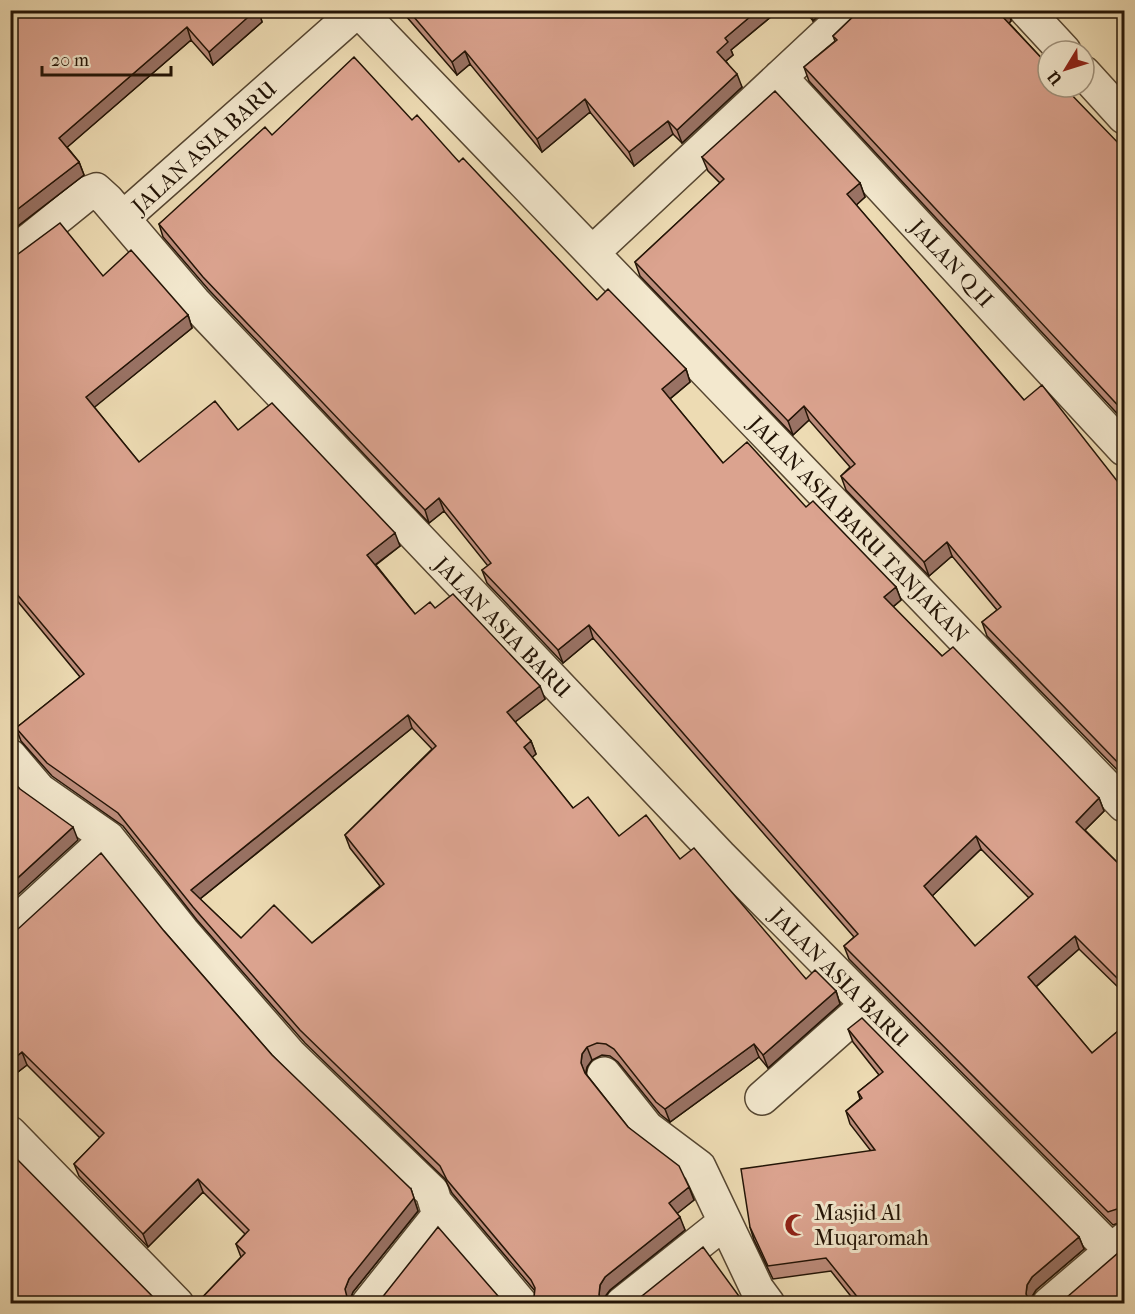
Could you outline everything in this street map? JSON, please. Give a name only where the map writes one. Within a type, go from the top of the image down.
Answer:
[{"type":"street","name":"JALAN ASIA BARU","points":[[358,10],[123,218],[194,302],[720,855],[867,1005],[1118,1246]]},
{"type":"street","name":"JALAN ASIA BARU TANJAKAN","points":[[358,10],[1125,805]]},
{"type":"street","points":[[593,252],[852,10]]},
{"type":"street","points":[[1026,10],[1053,39]]},
{"type":"street","name":"JALAN Q II","points":[[780,77],[1125,449]]},
{"type":"street","points":[[1096,86],[1125,117]]},
{"type":"street","points":[[10,256],[88,193],[96,190],[123,218]]},
{"type":"street","points":[[10,756],[39,790],[108,838],[183,932],[291,1056],[422,1181],[436,1203],[520,1304]]},
{"type":"street","points":[[10,928],[108,838]]},
{"type":"street","points":[[762,1098],[867,1005]]},
{"type":"street","points":[[604,1074],[647,1128],[699,1167],[757,1289],[768,1304]]},
{"type":"street","points":[[10,1133],[177,1304]]},
{"type":"street","points":[[368,1304],[439,1215],[436,1203]]},
{"type":"street","points":[[622,1304],[725,1222]]},
{"type":"street","points":[[1049,1304],[1118,1246]]},
{"type":"building","points":[[10,10],[256,10],[209,52],[187,27],[59,138],[79,162],[10,215]]},
{"type":"building","points":[[408,10],[758,10],[725,38],[728,42],[717,52],[737,74],[677,130],[668,121],[629,152],[585,99],[537,139],[465,51],[452,62]]},
{"type":"building","points":[[860,10],[1003,10],[1000,14],[1036,52],[1036,99],[1076,99],[1125,150],[1125,413],[804,67],[837,40],[833,36]]},
{"type":"building","points":[[354,57],[412,120],[417,115],[459,162],[463,158],[597,300],[608,289],[686,369],[662,389],[723,463],[747,442],[806,507],[813,501],[896,587],[884,597],[942,656],[953,647],[1099,798],[1076,822],[1125,870],[1125,986],[1075,936],[1028,977],[1092,1053],[1125,1025],[1125,1210],[1117,1209],[1108,1212],[844,946],[858,934],[589,625],[558,650],[482,570],[491,563],[439,498],[425,510],[203,277],[159,224],[265,127],[272,135]],"holes":[[[976,836],[1033,894],[975,946],[924,886]]]},
{"type":"building","points":[[775,91],[860,183],[847,194],[1024,400],[1042,385],[1125,491],[1125,770],[982,622],[1001,607],[947,542],[924,562],[841,476],[855,464],[804,406],[788,421],[635,262],[724,179],[702,157]]},
{"type":"building","points":[[60,223],[103,276],[131,250],[188,315],[86,397],[139,462],[215,401],[238,430],[272,403],[395,533],[367,555],[415,614],[430,602],[435,608],[453,594],[540,686],[507,712],[531,741],[524,747],[573,808],[588,797],[619,836],[646,815],[680,859],[694,848],[806,979],[815,970],[836,991],[763,1055],[754,1044],[665,1109],[656,1102],[614,1049],[606,1044],[597,1043],[587,1047],[582,1054],[581,1063],[585,1073],[628,1127],[679,1166],[689,1187],[669,1203],[680,1217],[605,1277],[600,1285],[599,1295],[604,1304],[530,1304],[534,1298],[535,1288],[531,1280],[447,1180],[440,1166],[300,1030],[193,907],[118,813],[47,763],[16,728],[84,674],[10,586],[10,260]],"holes":[[[408,715],[436,746],[345,835],[384,884],[312,943],[274,905],[241,938],[191,890]]]},
{"type":"building","points":[[10,778],[20,789],[73,827],[10,885]]},
{"type":"building","points":[[101,853],[164,931],[272,1055],[411,1189],[414,1198],[349,1279],[345,1289],[348,1301],[346,1304],[196,1304],[245,1253],[236,1244],[249,1230],[198,1179],[143,1234],[74,1164],[104,1133],[22,1052],[10,1062],[10,933],[18,929]]},
{"type":"building","points":[[862,1018],[1079,1237],[1032,1277],[1027,1285],[1026,1294],[1030,1304],[863,1304],[826,1258],[768,1266],[750,1227],[741,1169],[875,1150],[846,1111],[862,1098],[858,1092],[883,1072],[848,1029]]},
{"type":"building","points":[[10,1152],[160,1304],[10,1304]]},
{"type":"building","points":[[438,1227],[505,1304],[377,1304]]},
{"type":"building","points":[[703,1247],[744,1303],[632,1304]]},
{"type":"building","points":[[1125,1247],[1125,1304],[1059,1304]]},
{"type":"place","name":"Masjid Al Muqaromah","points":[[796,1225]]}]
